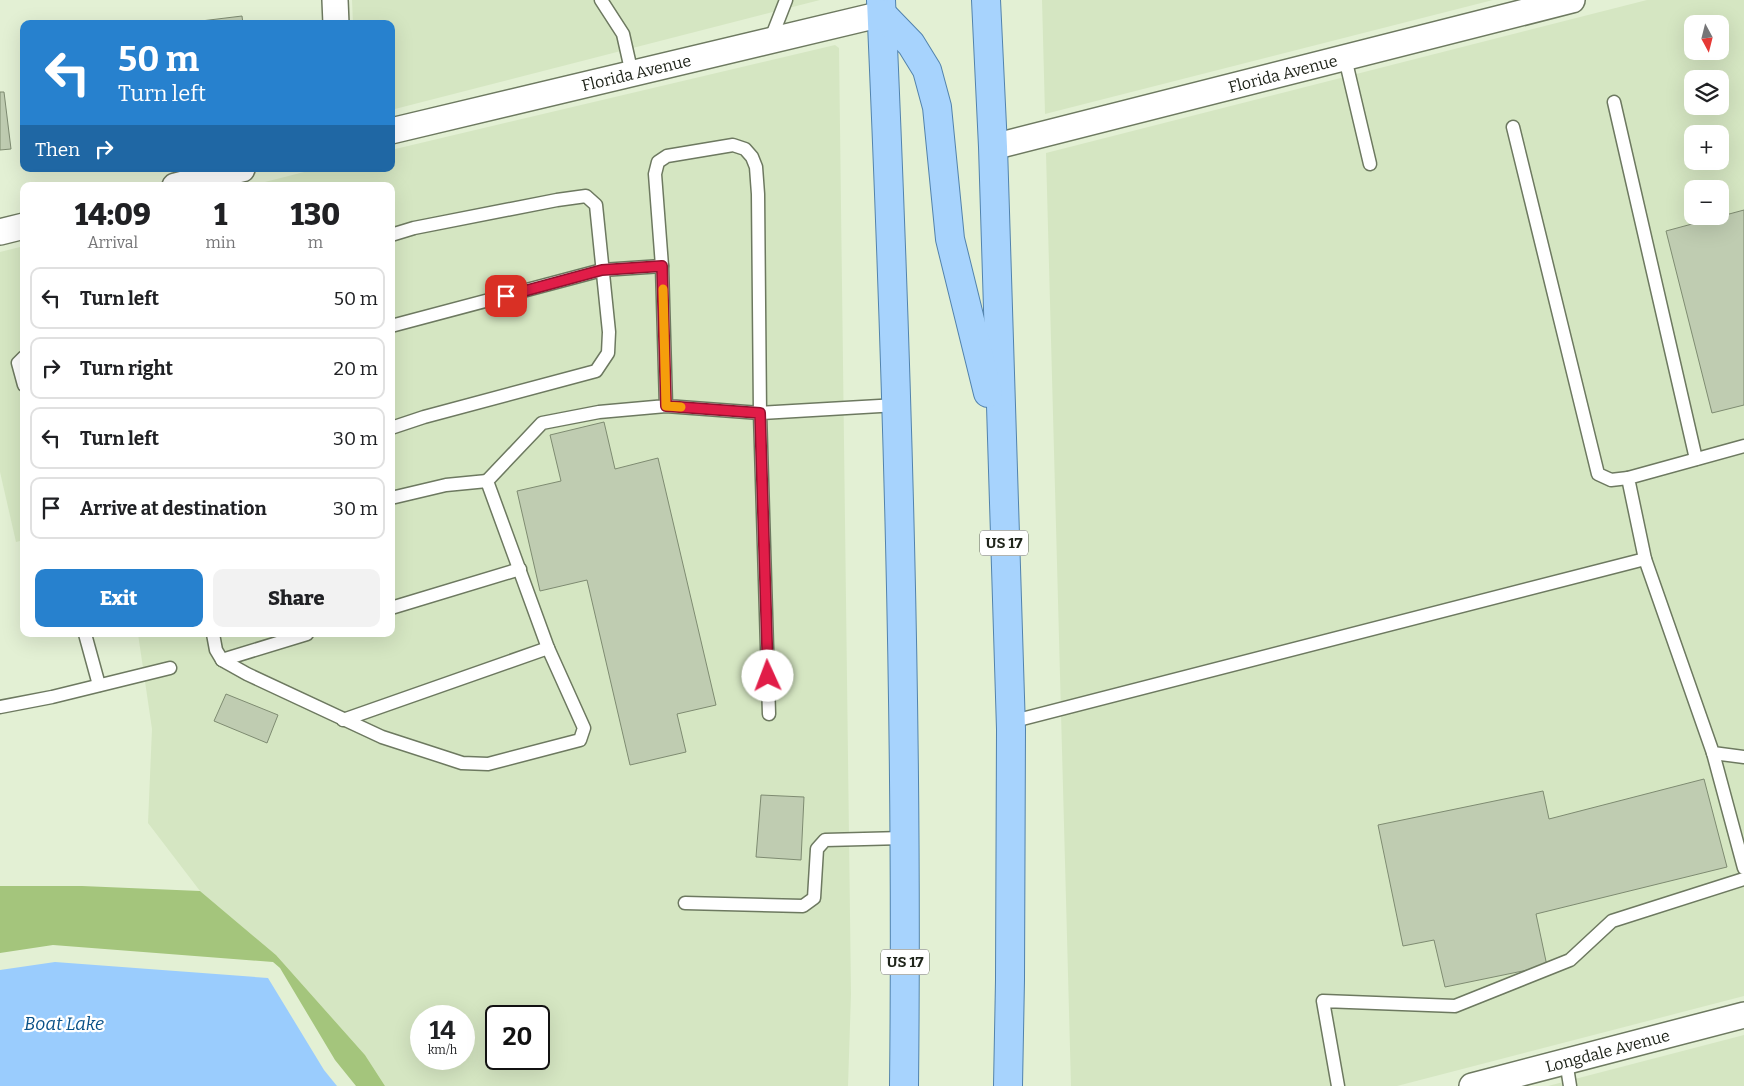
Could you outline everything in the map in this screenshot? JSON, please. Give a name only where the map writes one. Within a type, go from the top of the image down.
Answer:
[{"type":"main road","name":"US 17","points":[[986,0],[993,147],[1010,722],[1008,1086]]},
{"type":"main road","name":"US 17","points":[[882,7],[896,405],[904,838],[904,1086]]},
{"type":"main road","points":[[882,7],[911,44],[927,70],[937,107],[950,239],[1001,446]]},
{"type":"street","points":[[336,0],[336,20]]},
{"type":"street","name":"Florida Avenue","points":[[993,147],[1572,0]]},
{"type":"street","name":"Florida Avenue","points":[[395,130],[770,41],[882,7]]},
{"type":"street","points":[[191,182],[230,172]]},
{"type":"street","points":[[0,232],[20,227]]},
{"type":"street","name":"Longdale Avenue","points":[[1472,1086],[1744,1015]]},
{"type":"lane","points":[[601,0],[623,34],[632,74]]},
{"type":"lane","points":[[770,41],[786,0]]},
{"type":"lane","points":[[1346,58],[1370,164]]},
{"type":"lane","points":[[1614,102],[1696,459]]},
{"type":"lane","points":[[1513,127],[1598,474],[1611,480],[1628,478],[1744,446]]},
{"type":"lane","points":[[666,406],[662,266],[655,174],[658,162],[667,156],[733,145],[745,149],[752,157],[756,167],[758,194],[760,413],[769,714]]},
{"type":"lane","points":[[395,234],[414,228],[586,196],[596,205],[609,332],[608,353],[596,371],[424,417],[395,427]]},
{"type":"lane","points":[[395,325],[602,270],[662,266]]},
{"type":"lane","points":[[395,497],[446,485],[487,480],[542,423],[599,412],[666,406],[760,413],[896,405]]},
{"type":"lane","points":[[1628,478],[1645,559],[1713,752],[1744,868]]},
{"type":"lane","points":[[214,637],[216,650],[222,660],[247,674],[382,737],[462,764],[488,764],[580,740],[584,728],[548,648],[487,480]]},
{"type":"lane","points":[[1010,722],[1645,559]]},
{"type":"lane","points":[[395,607],[520,570]]},
{"type":"lane","points":[[86,637],[99,685]]},
{"type":"lane","points":[[222,660],[297,637]]},
{"type":"lane","points":[[344,720],[548,648]]},
{"type":"lane","points":[[1,704],[52,697],[170,668]]},
{"type":"lane","points":[[1713,752],[1744,757]]},
{"type":"lane","points":[[685,903],[804,906],[814,898],[817,849],[825,840],[904,838]]},
{"type":"lane","points":[[1338,1086],[1322,1001],[1455,1006],[1570,960],[1612,921],[1744,879]]},
{"type":"lane","points":[[1566,1061],[1570,1086]]},
{"type":"shaded area","points":[[352,0],[820,0],[395,109],[395,20],[353,20]]},
{"type":"shaded area","points":[[1042,0],[1493,0],[1045,114]]},
{"type":"shaded area","points":[[1647,0],[1744,0],[1744,996],[1397,1086],[1071,1086],[1046,153]]},
{"type":"shaded area","points":[[835,45],[839,48],[851,994],[848,1086],[385,1086],[365,1055],[276,955],[200,891],[148,823],[152,729],[138,637],[395,637],[395,182],[265,182],[304,172],[395,172],[395,149]]},
{"type":"shaded area","points":[[20,247],[20,541],[16,542],[0,472],[0,252]]},
{"type":"shaded area","points":[[1744,1035],[1744,1086],[1548,1086]]},
{"type":"green space","points":[[0,886],[82,886],[200,891],[276,955],[365,1055],[385,1086],[356,1086],[335,1060],[280,968],[273,962],[53,945],[0,953]]},
{"type":"water","name":"Boat Lake","points":[[55,962],[268,978],[324,1070],[337,1086],[0,1086],[0,970]]},
{"type":"building","points":[[242,16],[242,20],[209,20]]},
{"type":"building","points":[[0,92],[4,92],[11,149],[0,150]]},
{"type":"building","points":[[1744,210],[1744,405],[1712,413],[1666,231],[1688,225],[1729,225],[1729,214]]},
{"type":"building","points":[[604,422],[615,469],[658,458],[716,705],[677,714],[686,752],[630,765],[587,580],[540,591],[517,491],[561,481],[550,435]]},
{"type":"building","points":[[226,694],[278,715],[267,743],[214,721]]},
{"type":"building","points":[[1704,779],[1727,867],[1536,914],[1547,966],[1445,987],[1434,940],[1403,946],[1378,825],[1543,791],[1549,819]]},
{"type":"building","points":[[761,795],[804,797],[801,860],[756,857]]},
{"type":"slow traffic","points":[[663,289],[666,406],[681,407]]},
{"type":"route","points":[[506,296],[602,270],[662,266],[666,406],[760,413],[768,676]]}]
